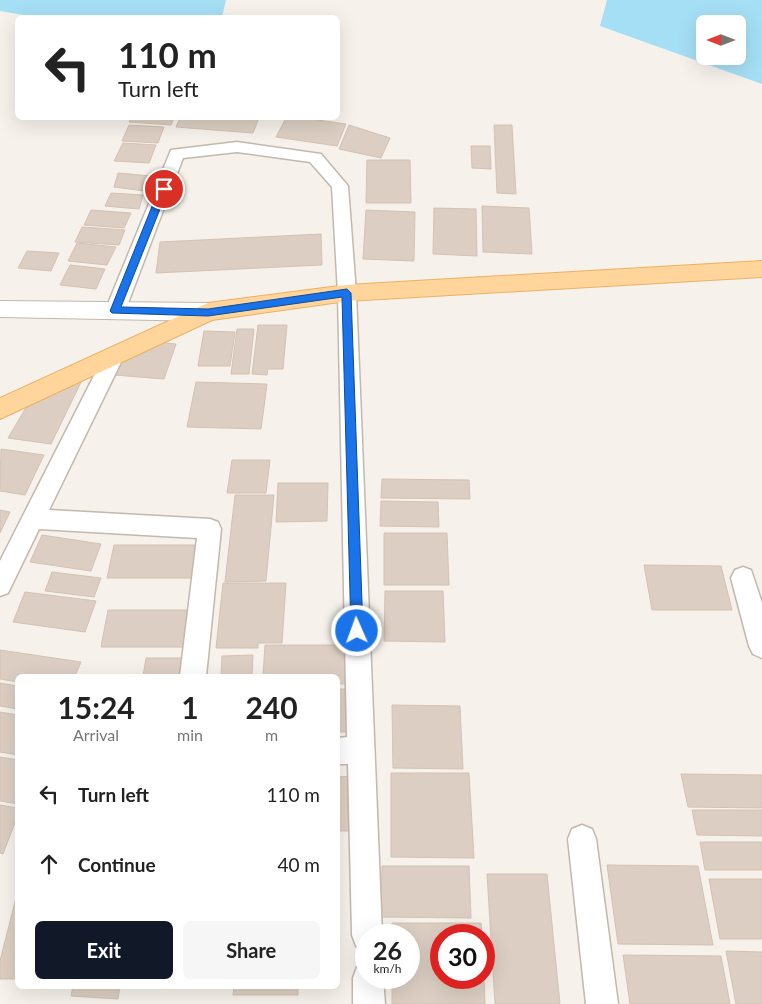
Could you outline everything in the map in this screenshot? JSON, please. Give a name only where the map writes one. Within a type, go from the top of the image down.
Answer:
[{"type":"main road","points":[[0,409],[208,312],[347,293],[762,269]]},
{"type":"street","points":[[115,311],[177,154],[237,147],[315,158],[340,186],[347,293],[349,751],[366,924]]},
{"type":"street","points":[[0,309],[208,312]]},
{"type":"street","points":[[0,585],[114,356]]},
{"type":"street","points":[[33,519],[210,529],[193,674]]},
{"type":"street","points":[[743,578],[762,646]]},
{"type":"street","points":[[582,839],[602,1004]]},
{"type":"street","points":[[368,989],[369,1004]]},
{"type":"water","points":[[0,0],[226,0],[222,15],[24,15],[0,11]]},
{"type":"water","points":[[607,0],[762,0],[762,84],[709,65],[746,65],[746,15],[696,15],[696,60],[600,26]]},
{"type":"building","points":[[130,120],[173,120],[171,125],[129,122]]},
{"type":"building","points":[[179,120],[258,120],[253,133],[176,127]]},
{"type":"building","points":[[285,120],[317,120],[346,124],[337,146],[276,137]]},
{"type":"building","points":[[129,125],[164,127],[158,143],[122,141]]},
{"type":"building","points":[[349,125],[390,138],[381,158],[339,149]]},
{"type":"building","points":[[494,125],[512,125],[516,194],[497,193]]},
{"type":"building","points":[[123,143],[156,145],[149,163],[114,161]]},
{"type":"building","points":[[471,146],[490,146],[491,169],[472,168]]},
{"type":"building","points":[[367,160],[410,160],[411,203],[366,203]]},
{"type":"building","points":[[118,173],[151,176],[145,191],[114,187]]},
{"type":"building","points":[[111,193],[143,195],[139,209],[105,206]]},
{"type":"building","points":[[482,206],[529,208],[532,254],[483,252]]},
{"type":"building","points":[[434,208],[476,209],[477,256],[433,254]]},
{"type":"building","points":[[91,210],[131,213],[124,228],[84,225]]},
{"type":"building","points":[[366,210],[415,212],[414,261],[363,259]]},
{"type":"building","points":[[82,227],[125,230],[119,245],[75,242]]},
{"type":"building","points":[[321,234],[322,265],[156,273],[160,242]]},
{"type":"building","points":[[77,243],[116,247],[107,265],[68,261]]},
{"type":"building","points":[[27,251],[59,253],[51,271],[18,268]]},
{"type":"building","points":[[70,265],[105,269],[96,289],[60,285]]},
{"type":"building","points":[[258,325],[287,325],[283,369],[268,369],[267,375],[252,374]]},
{"type":"building","points":[[237,329],[254,329],[249,374],[231,374]]},
{"type":"building","points":[[204,331],[235,332],[230,366],[198,366]]},
{"type":"building","points":[[157,342],[176,344],[164,379],[114,375],[118,362]]},
{"type":"building","points":[[85,374],[51,444],[8,438],[31,399]]},
{"type":"building","points":[[196,382],[267,384],[261,429],[187,427]]},
{"type":"building","points":[[1,449],[44,455],[25,495],[0,491]]},
{"type":"building","points":[[232,460],[270,460],[266,493],[227,493]]},
{"type":"building","points":[[382,479],[469,480],[470,499],[381,498]]},
{"type":"building","points":[[278,483],[328,483],[327,521],[276,522]]},
{"type":"building","points":[[235,495],[274,495],[266,581],[225,582]]},
{"type":"building","points":[[381,501],[438,502],[439,527],[380,526]]},
{"type":"building","points":[[0,510],[10,512],[0,533]]},
{"type":"building","points":[[384,533],[447,533],[449,585],[384,585]]},
{"type":"building","points":[[42,535],[101,544],[91,571],[30,562]]},
{"type":"building","points":[[114,545],[200,545],[195,578],[107,578]]},
{"type":"building","points":[[644,565],[721,566],[732,610],[652,610]]},
{"type":"building","points":[[52,572],[101,578],[94,597],[45,591]]},
{"type":"building","points":[[223,583],[286,583],[282,643],[258,643],[258,648],[216,648]]},
{"type":"building","points":[[385,591],[443,591],[445,642],[384,641]]},
{"type":"building","points":[[25,592],[96,601],[85,632],[13,622]]},
{"type":"building","points":[[108,610],[188,610],[183,647],[101,647]]},
{"type":"building","points":[[265,645],[348,645],[348,684],[340,684],[340,674],[263,674]]},
{"type":"building","points":[[0,650],[81,662],[76,674],[15,674],[15,682],[0,679]]},
{"type":"building","points":[[253,655],[252,674],[221,674],[222,656]]},
{"type":"building","points":[[146,658],[182,658],[179,674],[143,674]]},
{"type":"building","points":[[0,683],[15,686],[15,708],[0,706]]},
{"type":"building","points":[[340,689],[352,689],[351,732],[340,732]]},
{"type":"building","points":[[392,705],[460,706],[463,769],[393,768]]},
{"type":"building","points":[[0,712],[15,714],[15,754],[0,752]]},
{"type":"building","points":[[0,757],[15,760],[15,804],[0,801]]},
{"type":"building","points":[[391,773],[469,773],[474,858],[391,857]]},
{"type":"building","points":[[681,774],[762,775],[762,808],[688,807]]},
{"type":"building","points":[[352,776],[351,831],[340,831],[340,777]]},
{"type":"building","points":[[0,805],[15,808],[15,823],[3,854],[0,853]]},
{"type":"building","points":[[692,810],[762,810],[762,836],[697,835]]},
{"type":"building","points":[[700,842],[762,842],[762,870],[705,870]]},
{"type":"building","points":[[607,865],[698,866],[713,945],[618,944]]},
{"type":"building","points":[[382,866],[469,866],[471,918],[381,917]]},
{"type":"building","points":[[487,874],[547,874],[560,1004],[495,1004],[495,924],[490,924]]},
{"type":"building","points":[[709,879],[762,879],[762,939],[720,939]]},
{"type":"building","points":[[15,902],[15,979],[0,979],[0,961]]},
{"type":"building","points":[[481,923],[430,924],[430,989],[484,989],[485,1004],[392,1004],[392,989],[420,989],[420,924],[392,924]]},
{"type":"building","points":[[726,951],[762,952],[762,1004],[736,1004]]},
{"type":"building","points":[[623,955],[721,956],[730,1004],[630,1004]]},
{"type":"building","points":[[72,989],[120,989],[118,999],[71,996]]},
{"type":"building","points":[[234,989],[298,989],[298,995],[233,995]]},
{"type":"route","points":[[164,189],[115,311],[208,312],[347,293],[357,631]]}]
